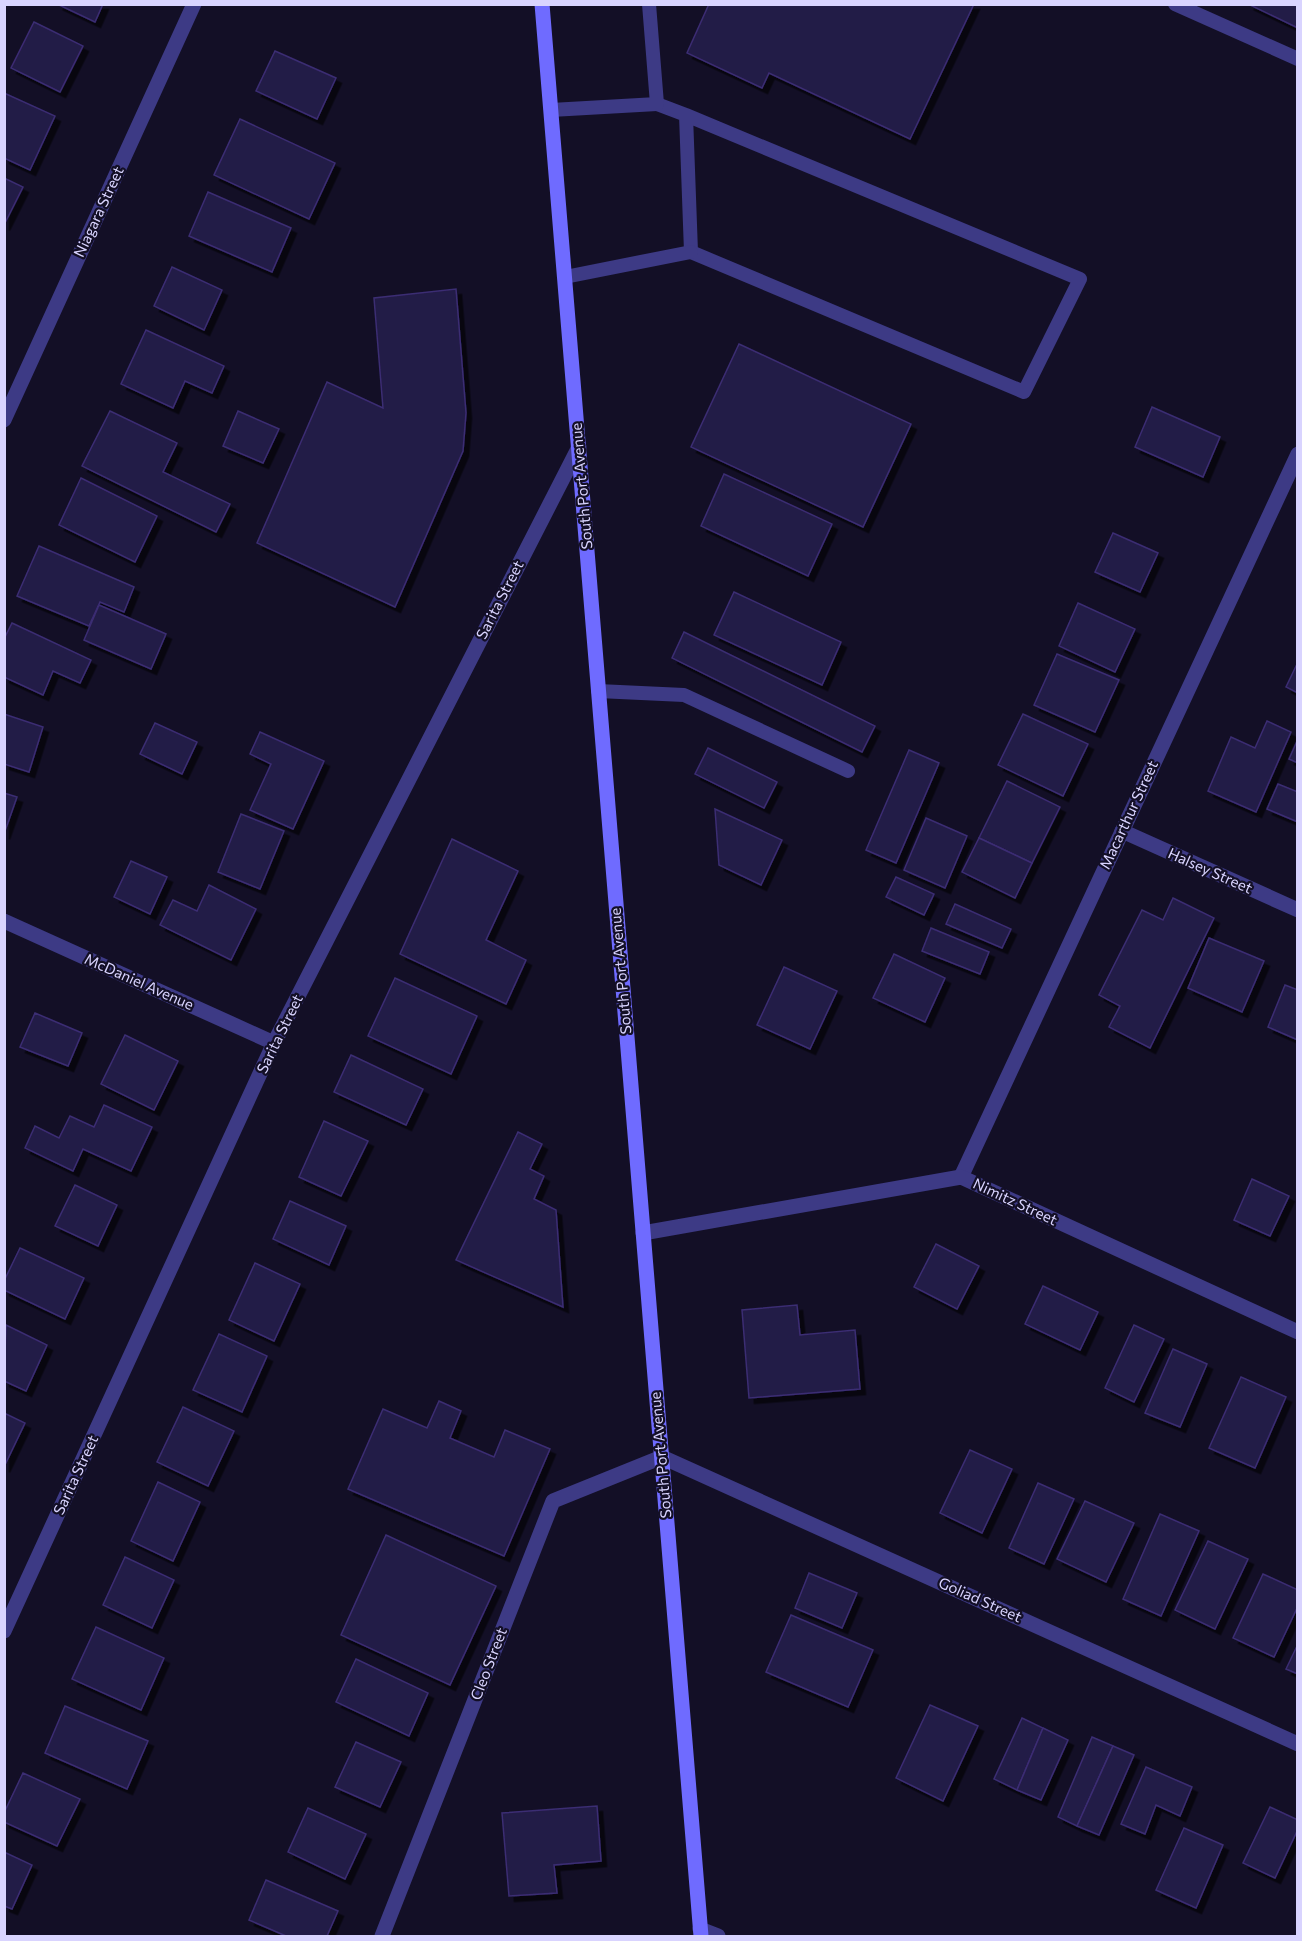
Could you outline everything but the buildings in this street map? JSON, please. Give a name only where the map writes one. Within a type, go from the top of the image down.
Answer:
[{"type":"main road","name":"South Port Avenue","points":[[542,4],[700,1933]]},
{"type":"street","name":"Niagara Street","points":[[4,420],[194,4]]},
{"type":"street","name":"Sarita Street","points":[[4,1631],[274,1043],[579,447]]},
{"type":"street","name":"Macarthur Street","points":[[961,1177],[1122,831],[1294,473],[1298,454]]},
{"type":"street","name":"Halsey Street","points":[[1122,831],[1298,910]]},
{"type":"street","name":"McDaniel Avenue","points":[[4,921],[274,1043]]},
{"type":"street","name":"Nimitz Street","points":[[643,1233],[961,1177],[1298,1332]]},
{"type":"street","name":"Goliad Street","points":[[662,1457],[1298,1744]]},
{"type":"street","name":"Cleo Street","points":[[382,1936],[553,1501],[662,1457]]},
{"type":"street","points":[[700,1933],[718,1936]]},
{"type":"lane","points":[[649,4],[657,104]]},
{"type":"lane","points":[[1175,4],[1298,59]]},
{"type":"lane","points":[[551,110],[657,104],[1080,279],[1024,392],[691,252],[565,277]]},
{"type":"lane","points":[[686,116],[691,252]]},
{"type":"lane","points":[[598,691],[684,695],[848,771]]}]
